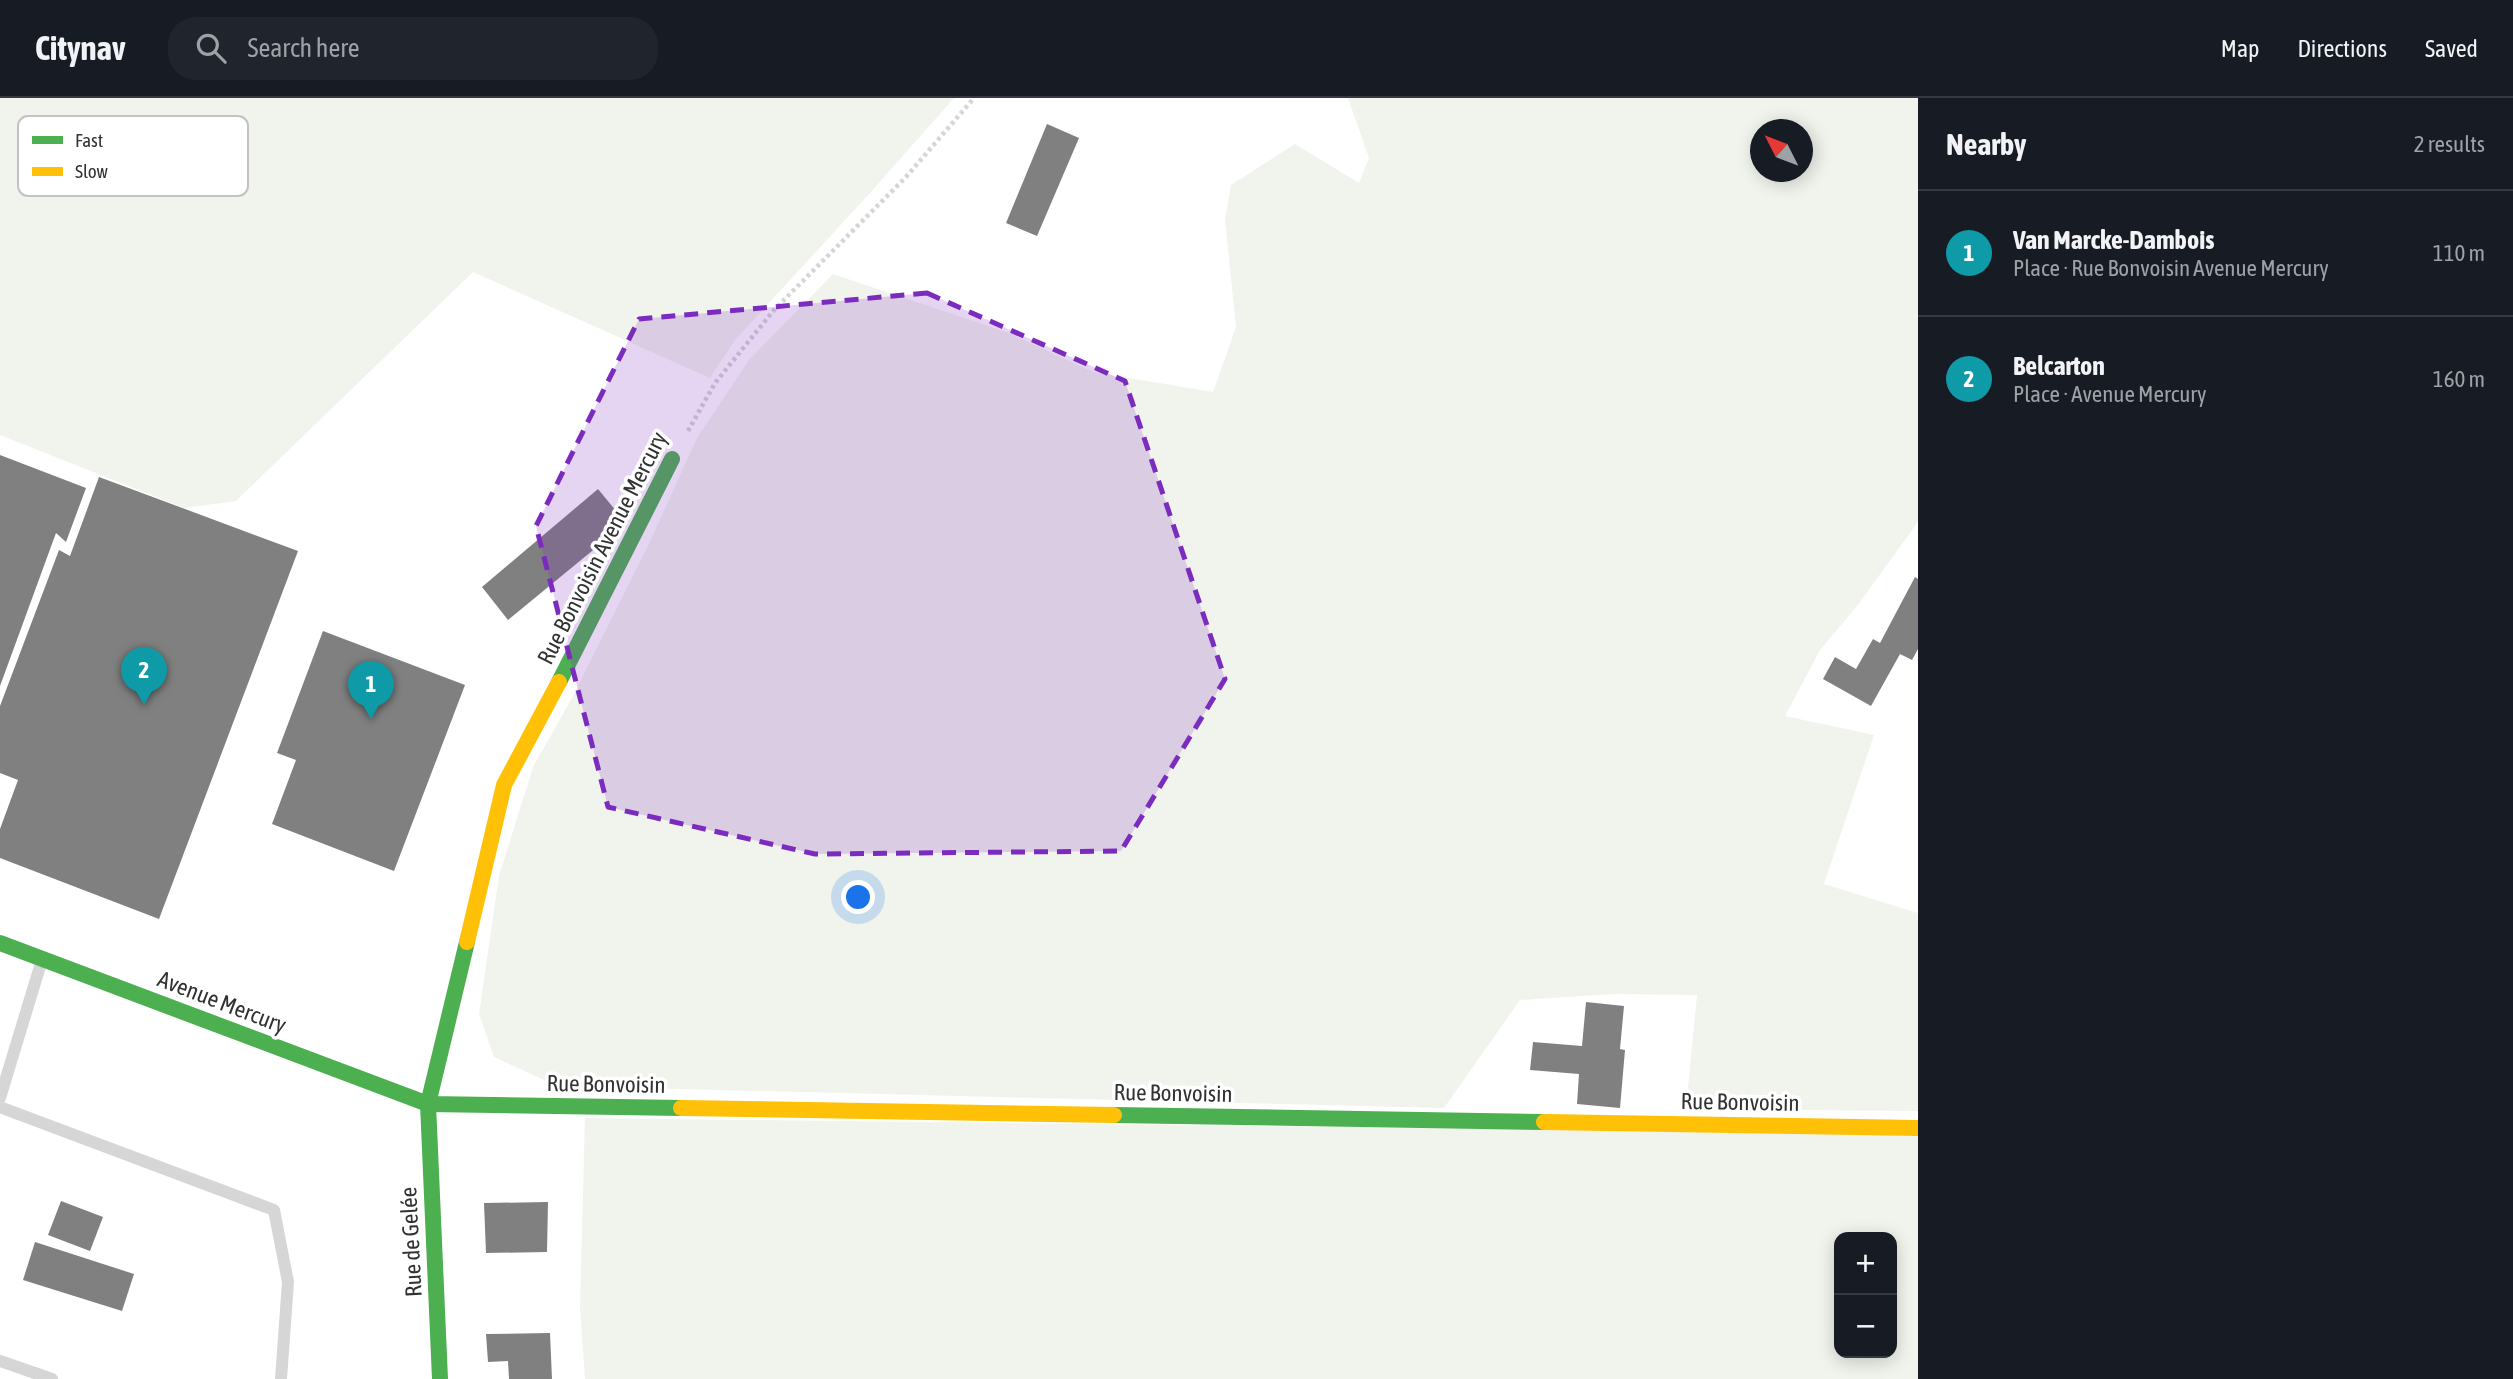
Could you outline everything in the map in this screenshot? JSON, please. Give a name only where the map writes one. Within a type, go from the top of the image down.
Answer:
[{"type":"street","name":"Rue Bonvoisin Avenue Mercury","points":[[428,1104],[504,785],[672,459]]},
{"type":"street","name":"Avenue Mercury","points":[[0,943],[428,1104]]},
{"type":"street","name":"Rue Bonvoisin","points":[[428,1104],[1918,1128]]},
{"type":"street","name":"Rue de Gelée","points":[[428,1104],[440,1379]]},
{"type":"lane","points":[[0,1098],[42,959]]},
{"type":"lane","points":[[0,1107],[274,1210],[288,1282],[281,1379]]},
{"type":"lane","points":[[0,1361],[52,1379]]},
{"type":"path","name":"Rue Bonvoisin Avenue Mercury","points":[[672,459],[715,383],[774,310],[906,177],[974,98]]},
{"type":"highlighted area","points":[[927,293],[1125,381],[1225,679],[1121,851],[815,854],[608,807],[536,526],[639,319]]},
{"type":"shaded area","points":[[0,98],[954,98],[735,340],[710,378],[473,272],[236,501],[184,508],[0,435]]},
{"type":"shaded area","points":[[1348,98],[1918,98],[1918,522],[1857,606],[1820,650],[1785,716],[1874,735],[1824,884],[1918,913],[1918,1111],[1686,1109],[1697,995],[1613,994],[1520,1000],[1444,1108],[557,1086],[494,1057],[479,1014],[499,876],[533,767],[572,698],[647,548],[697,438],[749,360],[833,274],[1009,333],[1093,372],[1213,392],[1236,327],[1225,219],[1231,185],[1295,144],[1359,183],[1369,158]]},
{"type":"shaded area","points":[[585,1118],[1918,1134],[1918,1379],[585,1379],[580,1307]]},
{"type":"building","points":[[1047,124],[1079,138],[1037,236],[1006,223]]},
{"type":"building","points":[[0,455],[86,488],[66,542],[56,533],[0,686]]},
{"type":"building","points":[[99,477],[298,551],[159,919],[0,858],[0,829],[18,780],[0,773],[0,706],[59,550],[70,556]]},
{"type":"building","points":[[598,489],[626,523],[508,620],[482,587]]},
{"type":"building","points":[[1915,577],[1918,579],[1918,649],[1912,660],[1900,654],[1871,706],[1823,679],[1835,657],[1856,669],[1873,639],[1880,643]]},
{"type":"building","points":[[323,631],[465,685],[394,871],[272,824],[296,760],[277,753]]},
{"type":"building","points":[[1586,1002],[1624,1006],[1620,1049],[1625,1050],[1620,1108],[1577,1104],[1579,1074],[1530,1070],[1533,1042],[1582,1046]]},
{"type":"building","points":[[61,1201],[103,1217],[90,1251],[48,1235]]},
{"type":"building","points":[[548,1202],[547,1252],[486,1253],[484,1203]]},
{"type":"building","points":[[35,1242],[134,1274],[122,1311],[23,1280]]},
{"type":"building","points":[[550,1333],[552,1379],[509,1379],[508,1361],[488,1362],[486,1334]]},
{"type":"traffic: fast","points":[[559,682],[672,459]]},
{"type":"traffic: fast","points":[[440,1379],[428,1104],[467,942]]},
{"type":"traffic: fast","points":[[0,943],[428,1104],[681,1108]]},
{"type":"traffic: fast","points":[[1114,1115],[1544,1122]]},
{"type":"traffic: slow","points":[[467,942],[504,785],[559,682]]},
{"type":"traffic: slow","points":[[681,1108],[1114,1115]]},
{"type":"traffic: slow","points":[[1544,1122],[1918,1128]]},
{"type":"place","name":"Belcarton","points":[[144,705]]},
{"type":"place","name":"Van Marcke-Dambois","points":[[371,719]]}]
